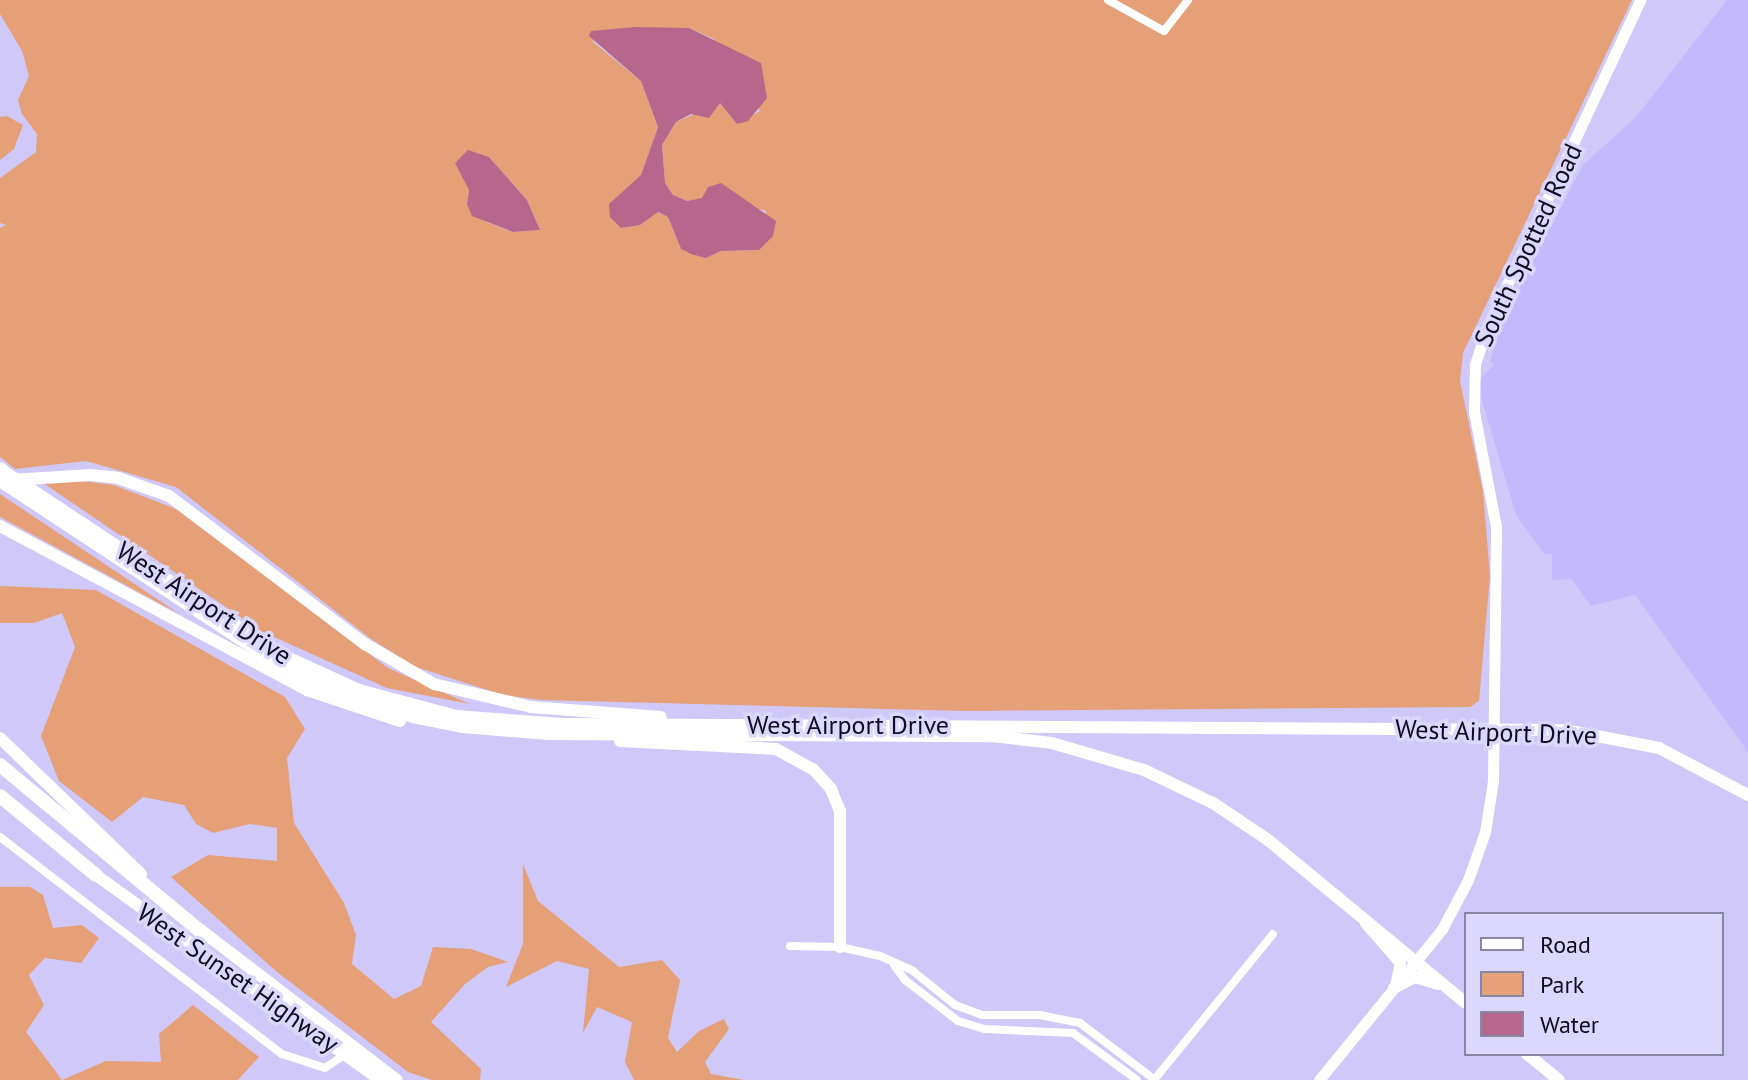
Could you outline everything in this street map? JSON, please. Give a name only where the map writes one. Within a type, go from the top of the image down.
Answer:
[{"type":"highway","points":[[0,765],[205,935]]},
{"type":"highway","points":[[0,796],[96,875]]},
{"type":"highway","points":[[0,806],[96,875]]},
{"type":"main road","name":"South Spotted Road","points":[[1319,1080],[1448,919],[1475,862],[1491,805],[1496,527],[1474,412],[1475,364],[1488,325],[1640,0]]},
{"type":"main road","points":[[3,478],[73,474],[150,488],[205,520],[392,662],[456,691],[531,707],[736,724]]},
{"type":"main road","name":"West Airport Drive","points":[[3,478],[26,487],[269,648],[387,700],[513,723],[1565,730],[1638,742],[1696,765],[1748,795]]},
{"type":"main road","name":"West Airport Drive","points":[[3,478],[236,638],[313,682],[413,717],[498,731],[573,734],[963,734],[1052,743],[1144,770],[1213,803],[1268,840],[1464,1001]]},
{"type":"main road","points":[[0,526],[319,695],[428,727],[498,731]]},
{"type":"main road","points":[[573,734],[630,742],[776,749],[804,761],[831,789],[840,811],[840,947]]},
{"type":"main road","name":"West Sunset Highway","points":[[0,738],[205,935],[349,1050],[380,1080]]},
{"type":"main road","name":"West Sunset Highway","points":[[96,875],[397,1080]]},
{"type":"main road","points":[[1359,914],[1400,963],[1394,988]]},
{"type":"main road","points":[[1394,988],[1417,977],[1449,989]]},
{"type":"main road","points":[[1529,1056],[1559,1080]]},
{"type":"street","points":[[1108,0],[1164,31],[1188,0]]},
{"type":"street","points":[[0,837],[282,1054],[325,1068],[349,1050]]},
{"type":"street","points":[[790,946],[840,947],[869,952],[913,971],[971,1012],[1070,1019],[1107,1039],[1155,1080],[1273,934]]},
{"type":"street","points":[[894,964],[938,1008],[967,1024],[1065,1031],[1090,1043],[1137,1080]]},
{"type":"street","points":[[967,1024],[971,1012]]},
{"type":"street","points":[[1065,1031],[1070,1019]]},
{"type":"shaded area","points":[[1727,0],[1748,0],[1748,752],[1635,595],[1591,606],[1571,579],[1552,580],[1552,554],[1544,554],[1516,515],[1479,390],[1480,379],[1494,365],[1490,361],[1504,318],[1583,165],[1636,117]]},
{"type":"green space","points":[[0,0],[1632,0],[1463,353],[1460,381],[1483,491],[1490,576],[1479,701],[1470,707],[965,711],[542,700],[503,695],[416,667],[371,639],[176,487],[86,461],[15,469],[0,457],[0,228],[6,225],[0,223],[0,178],[36,152],[37,134],[22,114],[18,100],[29,76],[22,51],[0,14]],"holes":[[[689,28],[714,39],[760,111],[737,124],[720,103],[676,122],[662,145],[665,183],[673,195],[687,201],[734,193],[749,207],[766,211],[759,250],[721,251],[706,258],[681,249],[668,217],[657,212],[640,225],[621,228],[610,204],[641,175],[658,127],[641,81],[592,41]],[[489,157],[527,200],[540,230],[513,232],[486,222],[467,204],[469,190],[463,175]]]},
{"type":"green space","points":[[7,116],[23,125],[14,149],[0,160],[0,117]]},
{"type":"green space","points":[[74,480],[114,485],[181,511],[388,668],[470,704],[387,688],[261,631],[43,483]]},
{"type":"green space","points":[[0,494],[181,615],[0,517]]},
{"type":"green space","points":[[0,586],[96,590],[285,697],[305,729],[287,758],[294,823],[344,903],[356,935],[352,964],[394,999],[421,986],[433,947],[471,949],[508,962],[488,967],[465,984],[431,1022],[481,1069],[480,1080],[432,1080],[408,1072],[277,972],[171,877],[208,855],[277,861],[277,828],[250,824],[213,833],[196,824],[184,805],[143,797],[112,822],[59,781],[41,736],[75,647],[62,613],[34,623],[0,623]]},
{"type":"green space","points":[[523,864],[538,901],[619,967],[662,960],[680,980],[668,1038],[677,1052],[699,1031],[724,1019],[729,1029],[705,1062],[711,1074],[744,1080],[634,1080],[625,1062],[632,1022],[597,1007],[583,1033],[589,969],[557,961],[506,987],[523,944]]},
{"type":"green space","points":[[0,887],[30,887],[43,895],[53,928],[82,925],[99,938],[81,963],[45,958],[29,975],[44,1005],[26,1032],[62,1080],[0,1080]]},
{"type":"green space","points":[[193,1005],[259,1057],[238,1080],[62,1080],[106,1061],[161,1062],[159,1034]]},
{"type":"water","points":[[635,27],[689,28],[761,63],[767,98],[748,121],[737,124],[720,103],[709,118],[691,114],[676,122],[662,145],[665,183],[673,195],[687,201],[702,198],[708,187],[721,183],[776,221],[773,236],[759,250],[721,251],[706,258],[681,249],[668,217],[658,212],[640,225],[621,228],[610,217],[609,204],[641,175],[658,127],[641,81],[589,36],[591,31]]},
{"type":"water","points":[[468,150],[489,157],[527,200],[540,230],[513,232],[472,216],[467,204],[469,190],[455,163]]}]
